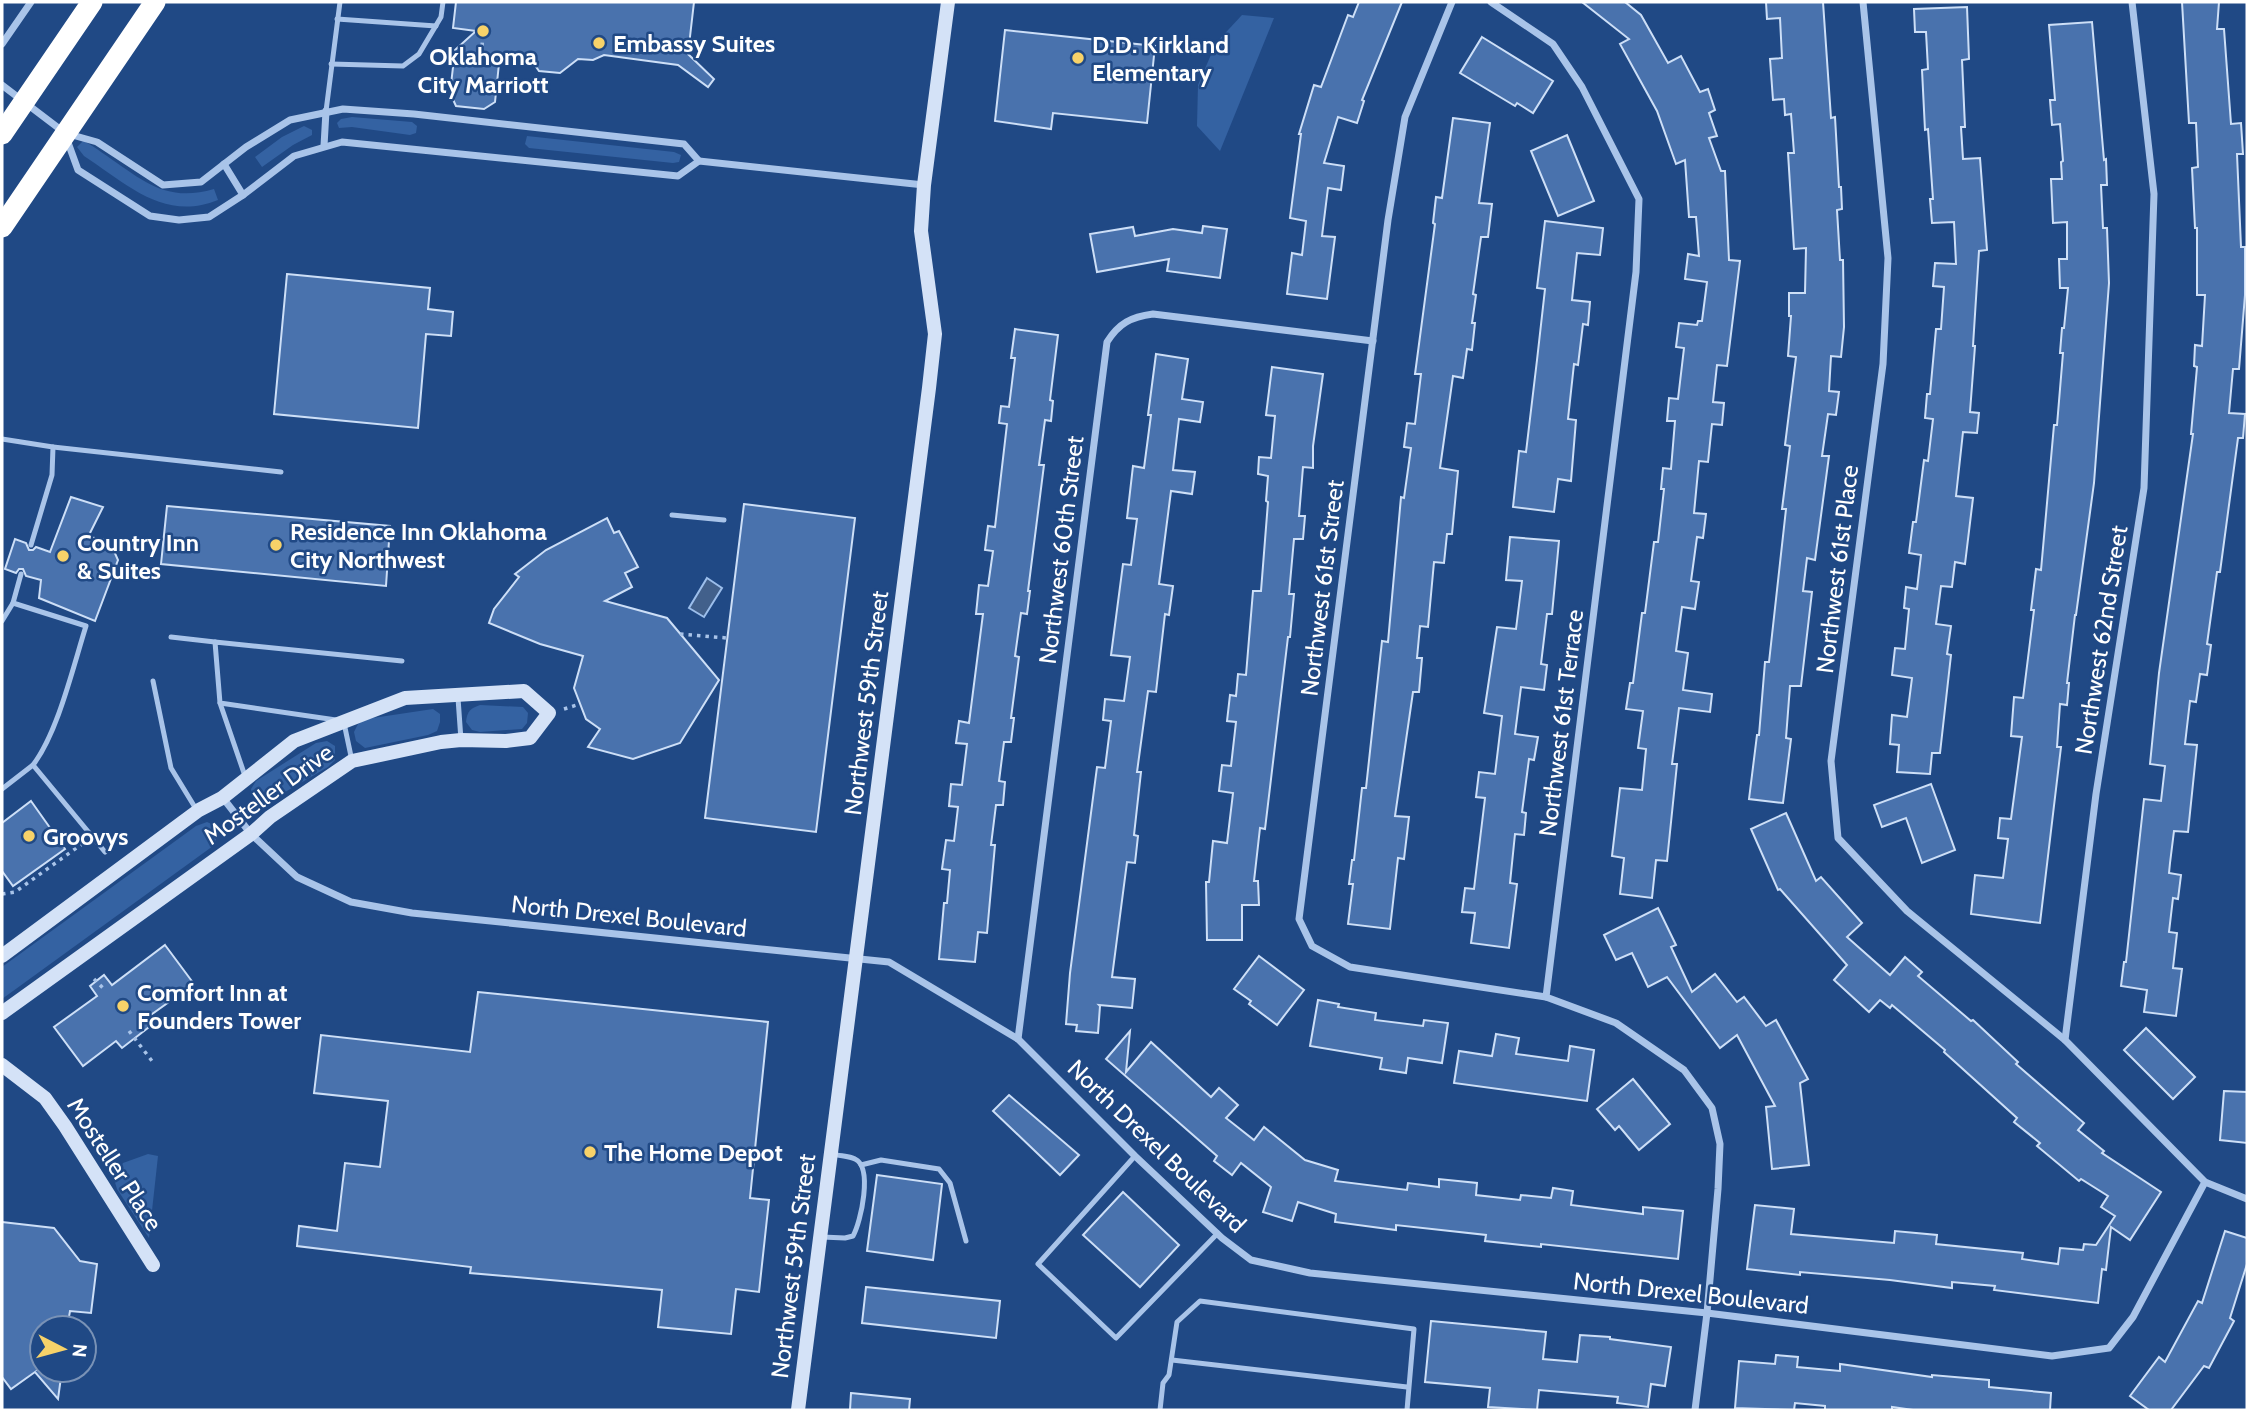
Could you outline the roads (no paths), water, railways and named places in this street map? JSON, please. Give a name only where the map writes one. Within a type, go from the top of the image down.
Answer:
[{"type":"highway","points":[[2,134],[92,2]]},
{"type":"highway","points":[[2,227],[155,2]]},
{"type":"street","points":[[2,44],[30,2]]},
{"type":"street","name":"Northwest 59th Street","points":[[798,1410],[935,334],[921,231],[924,186],[948,2]]},
{"type":"street","name":"Northwest 61st Street","points":[[1452,2],[1405,117],[1388,220],[1299,919],[1312,946],[1350,967],[1546,997]]},
{"type":"street","name":"Northwest 61st Terrace","points":[[1491,2],[1553,44],[1582,88],[1639,199],[1636,272],[1546,997]]},
{"type":"street","name":"Northwest 61st Place","points":[[1863,2],[1888,258],[1883,364],[1831,761],[1838,838],[1907,911],[2065,1040]]},
{"type":"street","name":"Northwest 62nd Street","points":[[2065,1040],[2096,794],[2144,488],[2154,194],[2132,2]]},
{"type":"street","points":[[2,85],[65,133],[97,142],[163,185],[201,183],[246,147],[290,120],[343,109],[414,114],[684,144],[699,161]]},
{"type":"street","points":[[324,146],[326,111]]},
{"type":"street","points":[[65,133],[78,170],[150,216],[179,220],[209,217],[243,195],[293,156],[342,142],[678,176],[699,161],[924,186]]},
{"type":"street","points":[[224,164],[243,195]]},
{"type":"street","name":"Northwest 60th Street","points":[[1018,1039],[1107,342],[1125,321],[1153,314],[1373,341]]},
{"type":"street","name":"Mosteller Drive","points":[[2,956],[197,811],[222,798],[294,741],[405,698],[524,691],[549,713],[530,738],[506,741],[461,740],[352,761],[270,817],[251,834],[2,1013]]},
{"type":"street","name":"North Drexel Boulevard","points":[[222,798],[251,834],[297,877],[351,902],[412,913],[889,962],[1018,1039],[1135,1156],[1251,1260],[1310,1273],[1707,1313],[2052,1356],[2109,1348],[2133,1317],[2205,1182]]},
{"type":"street","points":[[1546,997],[1616,1023],[1684,1070],[1712,1108],[1720,1144],[1707,1313],[1695,1410]]},
{"type":"street","points":[[2065,1040],[2205,1182],[2247,1199]]},
{"type":"street","name":"Mosteller Place","points":[[2,1065],[45,1098],[65,1125],[153,1265]]},
{"type":"lane","points":[[326,111],[340,2]]},
{"type":"lane","points":[[331,64],[403,66],[419,54],[441,18],[443,2]]},
{"type":"lane","points":[[337,19],[436,26]]},
{"type":"lane","points":[[2,439],[281,472]]},
{"type":"lane","points":[[31,545],[52,475],[53,447]]},
{"type":"lane","points":[[672,515],[724,520]]},
{"type":"lane","points":[[2,621],[13,603],[20,574]]},
{"type":"lane","points":[[2,789],[33,765],[45,746],[86,626],[13,603]]},
{"type":"lane","points":[[171,636],[402,661]]},
{"type":"lane","points":[[215,642],[220,703],[246,779]]},
{"type":"lane","points":[[153,681],[171,768],[197,811]]},
{"type":"lane","points":[[458,696],[461,740]]},
{"type":"lane","points":[[220,703],[343,721],[352,761]]},
{"type":"lane","points":[[33,765],[105,852]]},
{"type":"lane","points":[[820,1237],[853,1236],[859,1225],[865,1176],[856,1159],[830,1154]]},
{"type":"lane","points":[[1135,1156],[1038,1264],[1116,1338],[1218,1233]]},
{"type":"lane","points":[[861,1164],[881,1160],[939,1168],[950,1183],[966,1241]]},
{"type":"lane","points":[[1160,1410],[1163,1383],[1169,1375],[1177,1322],[1200,1301],[1413,1329],[1406,1410]]},
{"type":"lane","points":[[1171,1360],[1407,1387]]},
{"type":"place","name":"Oklahoma City Marriott","points":[[483,31]]},
{"type":"place","name":"Embassy Suites","points":[[599,43]]},
{"type":"place","name":"D.D. Kirkland Elementary","points":[[1078,58]]},
{"type":"place","name":"Residence Inn Oklahoma City Northwest","points":[[276,545]]},
{"type":"place","name":"Country Inn & Suites","points":[[63,556]]},
{"type":"place","name":"Groovys","points":[[29,836]]},
{"type":"place","name":"Comfort Inn at Founders Tower","points":[[123,1006]]},
{"type":"place","name":"The Home Depot","points":[[590,1152]]}]
